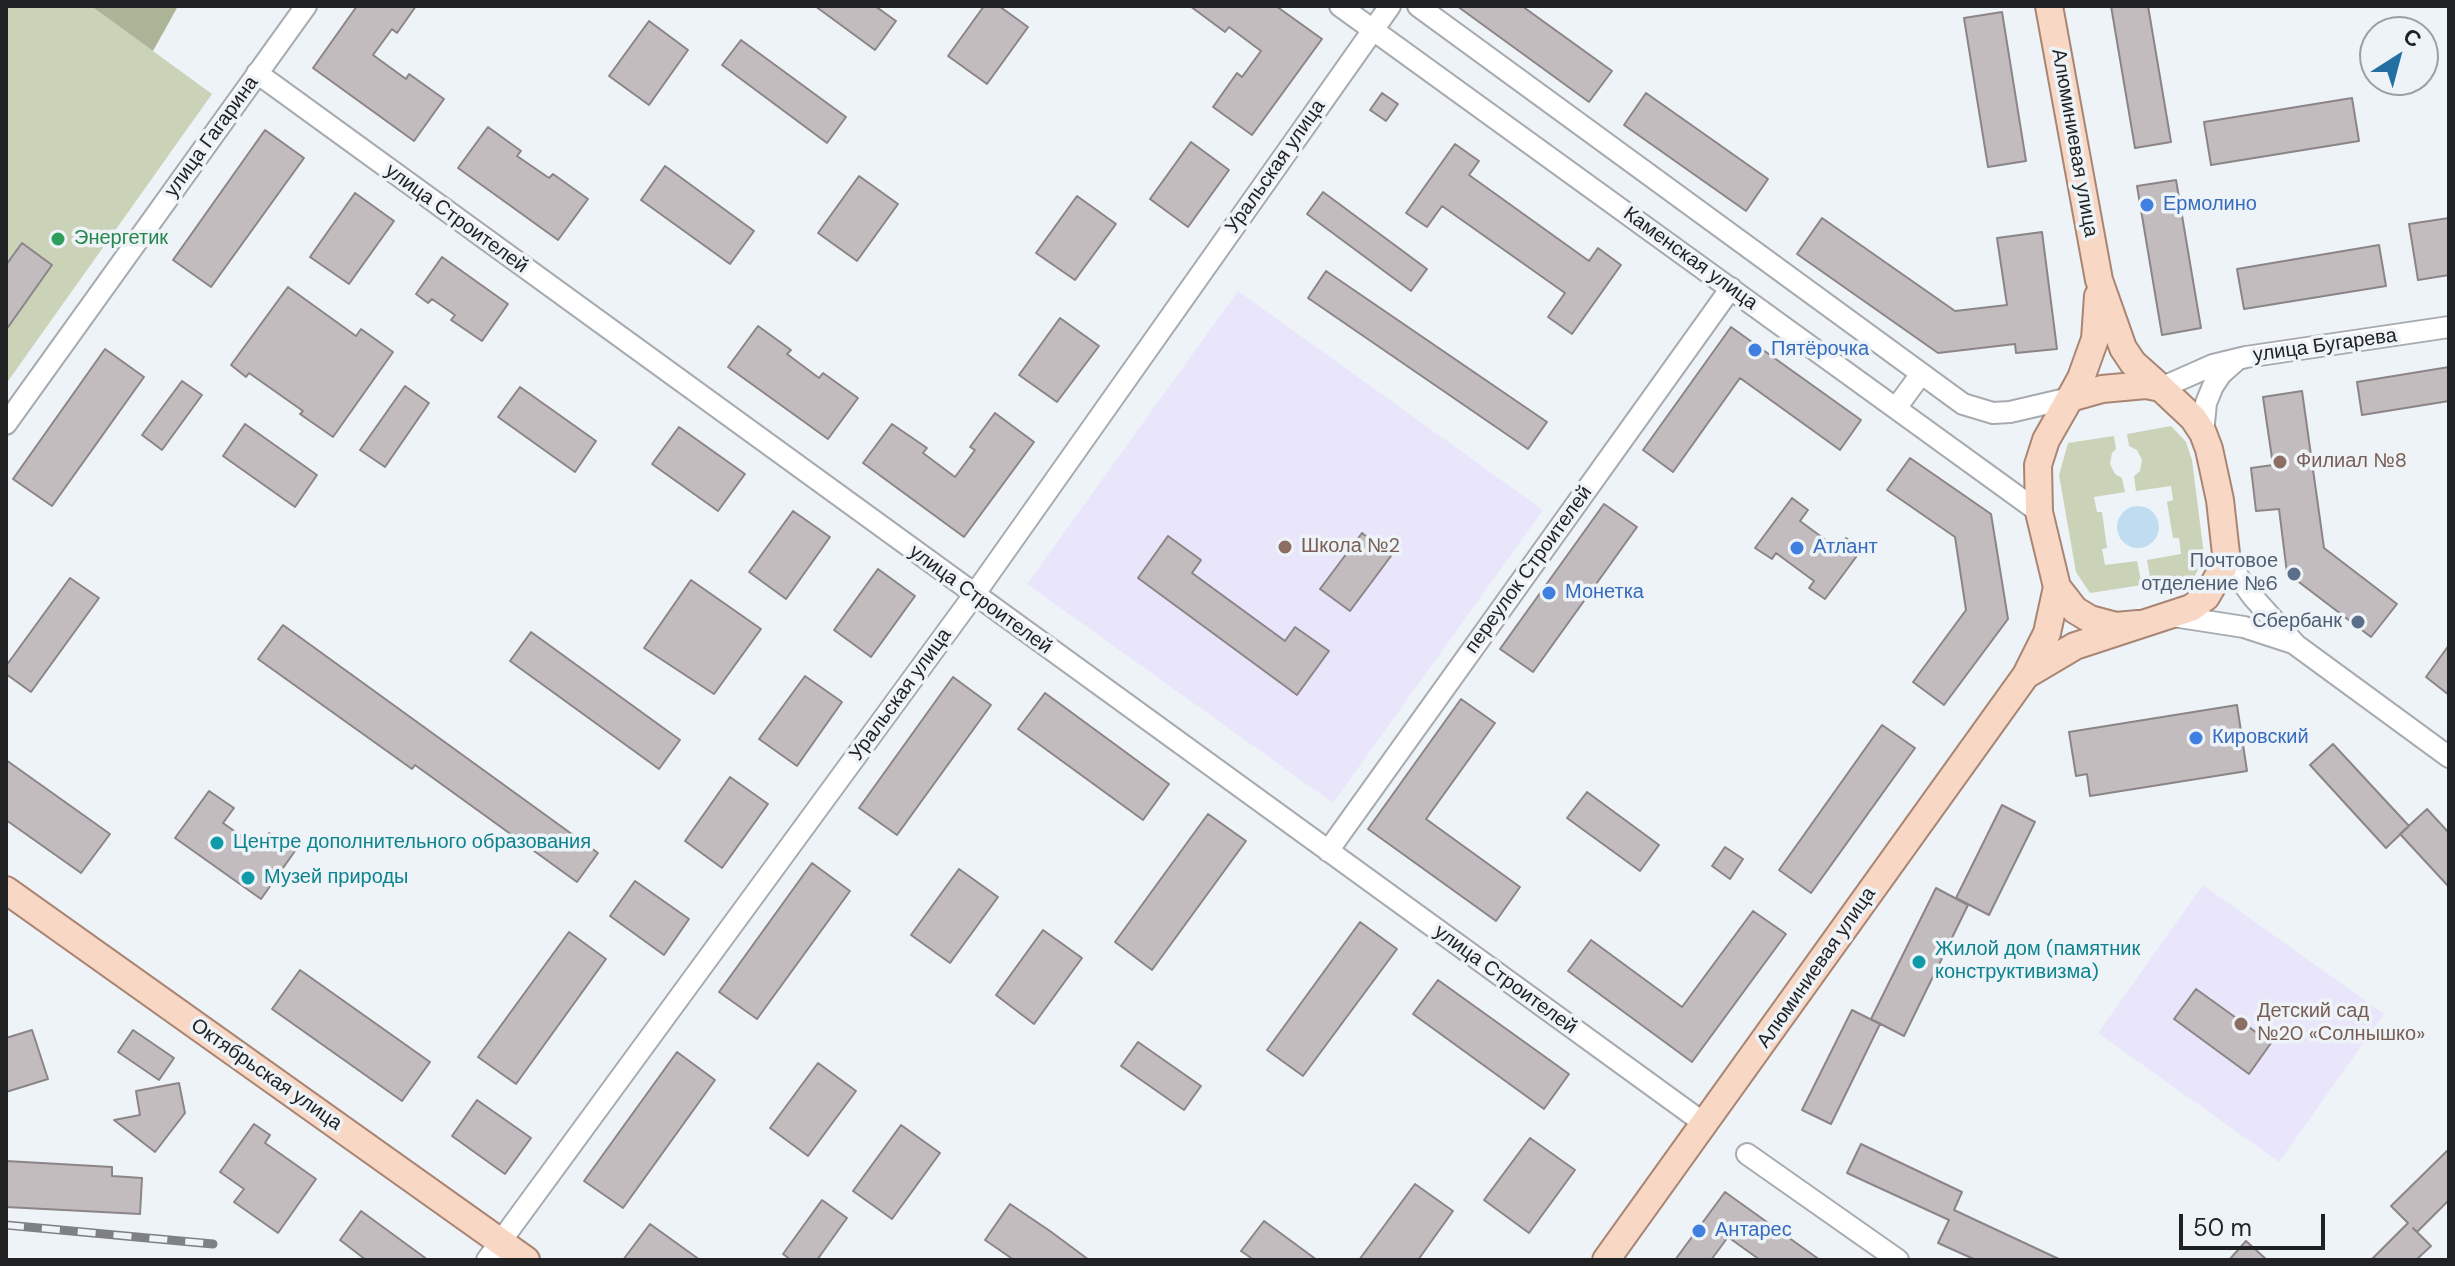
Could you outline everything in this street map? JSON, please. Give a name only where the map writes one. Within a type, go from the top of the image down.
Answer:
[{"type":"main road","name":"Алюминиевая улица","points":[[2049,6],[2099,280]]},
{"type":"main road","points":[[2026,675],[2075,646],[2191,608],[2206,597],[2216,584],[2226,554],[2220,500],[2203,433],[2193,418],[2133,363],[2123,348],[2099,280]]},
{"type":"main road","points":[[2099,280],[2095,339],[2081,378],[2046,440],[2038,465],[2039,512],[2057,587],[2075,610],[2090,619],[2116,626],[2138,624]]},
{"type":"main road","points":[[2070,398],[2123,386],[2161,388]]},
{"type":"main road","points":[[2026,675],[2047,633],[2057,587]]},
{"type":"main road","name":"Алюминиевая улица","points":[[1606,1260],[2026,675]]},
{"type":"main road","name":"Октябрьская улица","points":[[6,890],[493,1251],[526,1260]]},
{"type":"street","name":"улица Гагарина","points":[[6,424],[306,6]]},
{"type":"street","name":"Каменская улица","points":[[1340,6],[2039,512]]},
{"type":"street","name":"Уральская улица","points":[[493,1251],[974,595],[1390,6]]},
{"type":"street","points":[[1418,6],[1963,404],[1993,413],[2033,408],[2070,398]]},
{"type":"street","name":"улица Строителей","points":[[257,73],[1705,1124]]},
{"type":"street","name":"переулок Строителей","points":[[1328,851],[1731,288]]},
{"type":"street","name":"улица Бугарева","points":[[2203,433],[2206,403],[2213,386],[2238,359],[2449,327]]},
{"type":"street","points":[[2161,388],[2213,365],[2238,359]]},
{"type":"street","points":[[1896,408],[1921,374]]},
{"type":"street","points":[[2226,554],[2253,597],[2296,645],[2449,757]]},
{"type":"street","points":[[2173,616],[2244,627],[2296,645]]},
{"type":"street","points":[[1747,1154],[1898,1260]]},
{"type":"shaded area","name":"Школа №2","points":[[1238,291],[1543,510],[1333,803],[1027,584]]},
{"type":"shaded area","name":"Детский сад №20 «Солнышко»","points":[[2203,885],[2384,1014],[2279,1162],[2098,1033]]},
{"type":"green space","name":"Энергетик","points":[[6,6],[91,6],[212,94],[6,384]]},
{"type":"green space","points":[[91,6],[178,6],[153,51]]},
{"type":"green space","points":[[2171,426],[2186,442],[2192,460],[2204,555],[2195,576],[2151,583],[2147,560],[2181,554],[2179,538],[2173,538],[2167,502],[2173,500],[2171,486],[2136,491],[2134,476],[2140,471],[2142,460],[2137,450],[2129,446],[2127,434]]},
{"type":"green space","points":[[2114,436],[2116,449],[2110,464],[2115,474],[2122,478],[2125,492],[2094,497],[2097,512],[2102,512],[2107,548],[2102,549],[2105,565],[2137,561],[2142,585],[2090,593],[2076,572],[2059,475],[2068,443]]},
{"type":"water","points":[[2138,506],[2153,512],[2159,527],[2153,542],[2138,548],[2123,542],[2117,527],[2123,512]]},
{"type":"building","points":[[357,6],[416,6],[397,33],[392,29],[373,55],[406,79],[409,74],[444,99],[414,141],[313,68]]},
{"type":"building","points":[[815,6],[875,6],[896,21],[875,50]]},
{"type":"building","points":[[984,6],[999,6],[1028,27],[987,84],[948,56]]},
{"type":"building","points":[[1190,6],[1276,6],[1322,39],[1252,135],[1213,107],[1237,73],[1242,77],[1261,51],[1229,27],[1225,32]]},
{"type":"building","points":[[1457,6],[1522,6],[1612,71],[1589,102]]},
{"type":"building","points":[[2111,6],[2148,6],[2171,142],[2135,148]]},
{"type":"building","points":[[2002,12],[2026,161],[1988,167],[1964,18]]},
{"type":"building","points":[[649,21],[688,50],[649,105],[609,76]]},
{"type":"building","points":[[741,40],[846,117],[827,143],[722,65]]},
{"type":"building","points":[[1382,93],[1398,104],[1386,121],[1370,110]]},
{"type":"building","points":[[1646,93],[1768,179],[1746,211],[1624,125]]},
{"type":"building","points":[[2352,98],[2359,141],[2211,165],[2204,122]]},
{"type":"building","points":[[488,127],[521,151],[517,156],[549,178],[553,174],[588,199],[558,240],[458,168]]},
{"type":"building","points":[[265,130],[304,158],[211,287],[173,260]]},
{"type":"building","points":[[1191,142],[1229,170],[1188,227],[1150,199]]},
{"type":"building","points":[[1455,144],[1479,161],[1469,175],[1589,261],[1598,248],[1621,265],[1572,334],[1548,317],[1565,293],[1442,206],[1427,227],[1406,213]]},
{"type":"building","points":[[665,166],[754,231],[730,264],[641,200]]},
{"type":"building","points":[[859,176],[898,204],[857,261],[818,233]]},
{"type":"building","points":[[2176,180],[2201,328],[2162,335],[2137,186]]},
{"type":"building","points":[[1323,192],[1427,269],[1411,291],[1307,214]]},
{"type":"building","points":[[355,193],[394,221],[349,284],[310,257]]},
{"type":"building","points":[[1077,196],[1116,224],[1075,280],[1036,253]]},
{"type":"building","points":[[1822,218],[1955,311],[2007,305],[1997,238],[2042,232],[2057,349],[2016,353],[2015,344],[1938,353],[1797,254]]},
{"type":"building","points":[[2449,218],[2449,275],[2418,280],[2409,224]]},
{"type":"building","points":[[22,243],[52,265],[6,330],[6,265]]},
{"type":"building","points":[[2379,245],[2386,286],[2244,309],[2237,269]]},
{"type":"building","points":[[442,257],[508,304],[482,341],[451,320],[455,315],[432,299],[428,303],[416,294]]},
{"type":"building","points":[[1326,271],[1547,422],[1528,449],[1308,298]]},
{"type":"building","points":[[288,287],[356,336],[361,329],[393,352],[333,437],[300,414],[303,411],[249,373],[246,377],[231,365]]},
{"type":"building","points":[[1060,318],[1099,346],[1057,402],[1019,375]]},
{"type":"building","points":[[758,326],[791,350],[787,354],[819,378],[823,373],[858,398],[828,439],[728,367]]},
{"type":"building","points":[[1731,327],[1861,420],[1840,450],[1740,378],[1673,472],[1643,450]]},
{"type":"building","points":[[105,349],[144,377],[52,506],[13,479]]},
{"type":"building","points":[[2449,367],[2449,401],[2362,415],[2357,382]]},
{"type":"building","points":[[182,381],[202,395],[162,450],[142,435]]},
{"type":"building","points":[[405,386],[429,403],[385,467],[360,450]]},
{"type":"building","points":[[520,387],[596,441],[575,472],[498,417]]},
{"type":"building","points":[[2302,391],[2324,548],[2397,604],[2371,637],[2287,573],[2279,509],[2256,511],[2251,468],[2273,465],[2263,397]]},
{"type":"building","points":[[995,413],[1034,442],[964,537],[863,463],[892,424],[927,448],[923,453],[955,477],[975,450],[970,447]]},
{"type":"building","points":[[245,424],[317,475],[295,507],[223,456]]},
{"type":"building","points":[[679,427],[745,474],[718,511],[652,464]]},
{"type":"building","points":[[1910,458],[1991,514],[2008,619],[1944,705],[1913,682],[1966,610],[1955,537],[1887,490]]},
{"type":"building","name":"Атлант","points":[[1792,498],[1808,510],[1800,521],[1838,549],[1846,538],[1862,549],[1825,599],[1809,588],[1814,581],[1776,553],[1772,559],[1755,548]]},
{"type":"building","points":[[1604,504],[1637,527],[1533,672],[1500,649]]},
{"type":"building","points":[[793,511],[830,537],[786,599],[749,572]]},
{"type":"building","points":[[1362,533],[1391,556],[1350,611],[1320,589]]},
{"type":"building","points":[[1168,536],[1201,560],[1192,573],[1285,641],[1295,627],[1329,651],[1297,695],[1138,578]]},
{"type":"building","points":[[878,569],[915,596],[871,657],[834,630]]},
{"type":"building","points":[[70,578],[99,598],[31,692],[6,674],[6,666]]},
{"type":"building","points":[[691,580],[761,629],[714,694],[644,648]]},
{"type":"building","points":[[283,625],[598,853],[577,882],[415,765],[412,769],[258,659]]},
{"type":"building","points":[[531,632],[680,740],[659,769],[510,661]]},
{"type":"building","points":[[2449,645],[2449,695],[2426,677]]},
{"type":"building","points":[[805,676],[842,702],[797,766],[759,739]]},
{"type":"building","points":[[953,677],[991,705],[897,835],[859,808]]},
{"type":"building","points":[[1045,693],[1169,784],[1143,820],[1018,729]]},
{"type":"building","points":[[1461,699],[1495,723],[1426,819],[1520,887],[1496,921],[1368,829]]},
{"type":"building","points":[[2237,705],[2247,771],[2090,796],[2087,774],[2076,776],[2069,732]]},
{"type":"building","points":[[1882,725],[1915,748],[1811,893],[1779,870]]},
{"type":"building","points":[[2333,744],[2409,826],[2386,848],[2310,765]]},
{"type":"building","points":[[6,760],[110,834],[81,873],[6,820]]},
{"type":"building","points":[[730,777],[768,804],[722,868],[685,841]]},
{"type":"building","name":"Центре дополнительного образования","points":[[209,791],[234,808],[223,823],[258,848],[269,833],[295,851],[261,899],[175,838]]},
{"type":"building","points":[[1587,792],[1659,845],[1640,871],[1567,818]]},
{"type":"building","points":[[2002,805],[2035,822],[1989,915],[1956,898]]},
{"type":"building","points":[[2427,809],[2449,833],[2449,887],[2400,834]]},
{"type":"building","points":[[1208,814],[1246,841],[1152,970],[1115,942]]},
{"type":"building","points":[[1725,847],[1743,859],[1730,879],[1712,866]]},
{"type":"building","points":[[812,863],[850,891],[757,1019],[719,992]]},
{"type":"building","points":[[959,869],[998,897],[950,963],[911,935]]},
{"type":"building","points":[[635,881],[689,919],[664,955],[610,916]]},
{"type":"building","points":[[1936,888],[1968,905],[1904,1036],[1871,1019]]},
{"type":"building","points":[[1753,911],[1786,934],[1692,1062],[1568,971],[1591,940],[1682,1007]]},
{"type":"building","points":[[1360,922],[1397,949],[1303,1076],[1267,1050]]},
{"type":"building","points":[[1043,930],[1082,958],[1034,1024],[996,995]]},
{"type":"building","points":[[569,932],[606,959],[516,1084],[478,1057]]},
{"type":"building","points":[[300,970],[430,1062],[402,1101],[272,1009]]},
{"type":"building","points":[[1438,980],[1569,1074],[1544,1109],[1413,1014]]},
{"type":"building","points":[[2196,989],[2271,1043],[2249,1074],[2174,1019]]},
{"type":"building","points":[[1852,1010],[1880,1024],[1831,1124],[1802,1110]]},
{"type":"building","points":[[32,1030],[48,1079],[6,1092],[6,1038]]},
{"type":"building","points":[[133,1030],[174,1058],[159,1080],[118,1052]]},
{"type":"building","points":[[1138,1042],[1201,1086],[1184,1110],[1121,1066]]},
{"type":"building","points":[[677,1052],[715,1080],[623,1208],[584,1181]]},
{"type":"building","points":[[818,1063],[856,1091],[808,1156],[770,1128]]},
{"type":"building","points":[[179,1083],[185,1113],[155,1152],[114,1120],[140,1115],[136,1091]]},
{"type":"building","points":[[477,1100],[531,1138],[505,1174],[452,1136]]},
{"type":"building","points":[[254,1124],[270,1135],[265,1143],[316,1179],[278,1233],[234,1202],[244,1189],[220,1172]]},
{"type":"building","points":[[901,1125],[940,1153],[892,1219],[853,1191]]},
{"type":"building","points":[[1530,1138],[1575,1170],[1529,1233],[1484,1200]]},
{"type":"building","points":[[1861,1144],[1962,1192],[1954,1210],[2061,1260],[1976,1260],[1938,1243],[1949,1220],[1847,1173]]},
{"type":"building","points":[[2449,1149],[2449,1200],[2417,1232],[2431,1246],[2416,1260],[2371,1260],[2408,1223],[2391,1206]]},
{"type":"building","points":[[6,1161],[112,1167],[112,1176],[142,1178],[140,1214],[6,1207]]},
{"type":"building","points":[[1415,1184],[1453,1211],[1418,1260],[1359,1260]]},
{"type":"building","points":[[1725,1192],[1820,1260],[1760,1260],[1728,1237],[1711,1260],[1675,1260]]},
{"type":"building","points":[[822,1200],[847,1218],[817,1260],[791,1260],[783,1254]]},
{"type":"building","points":[[1010,1204],[1089,1260],[1014,1260],[985,1240]]},
{"type":"building","points":[[361,1211],[428,1260],[366,1260],[340,1240]]},
{"type":"building","points":[[1264,1221],[1317,1260],[1254,1260],[1241,1251]]},
{"type":"building","points":[[650,1224],[700,1260],[623,1260]]},
{"type":"building","points":[[2246,1241],[2267,1260],[2229,1260]]},
{"type":"railway","points":[[6,1225],[213,1244]]},
{"type":"place","name":"Ермолино","points":[[2147,205]]},
{"type":"place","name":"Энергетик","points":[[58,239]]},
{"type":"place","name":"Пятёрочка","points":[[1755,350]]},
{"type":"place","name":"Филиал №8","points":[[2280,462]]},
{"type":"place","name":"Школа №2","points":[[1285,547]]},
{"type":"place","name":"Атлант","points":[[1797,548]]},
{"type":"place","name":"Почтовое отделение №6","points":[[2294,574]]},
{"type":"place","name":"Монетка","points":[[1549,593]]},
{"type":"place","name":"Сбербанк","points":[[2358,622]]},
{"type":"place","name":"Кировский","points":[[2196,738]]},
{"type":"place","name":"Центре дополнительного образования","points":[[217,843]]},
{"type":"place","name":"Музей природы","points":[[248,878]]},
{"type":"place","name":"Жилой дом (памятник конструктивизма)","points":[[1919,962]]},
{"type":"place","name":"Детский сад №20 «Солнышко»","points":[[2241,1024]]},
{"type":"place","name":"Антарес","points":[[1699,1231]]}]
